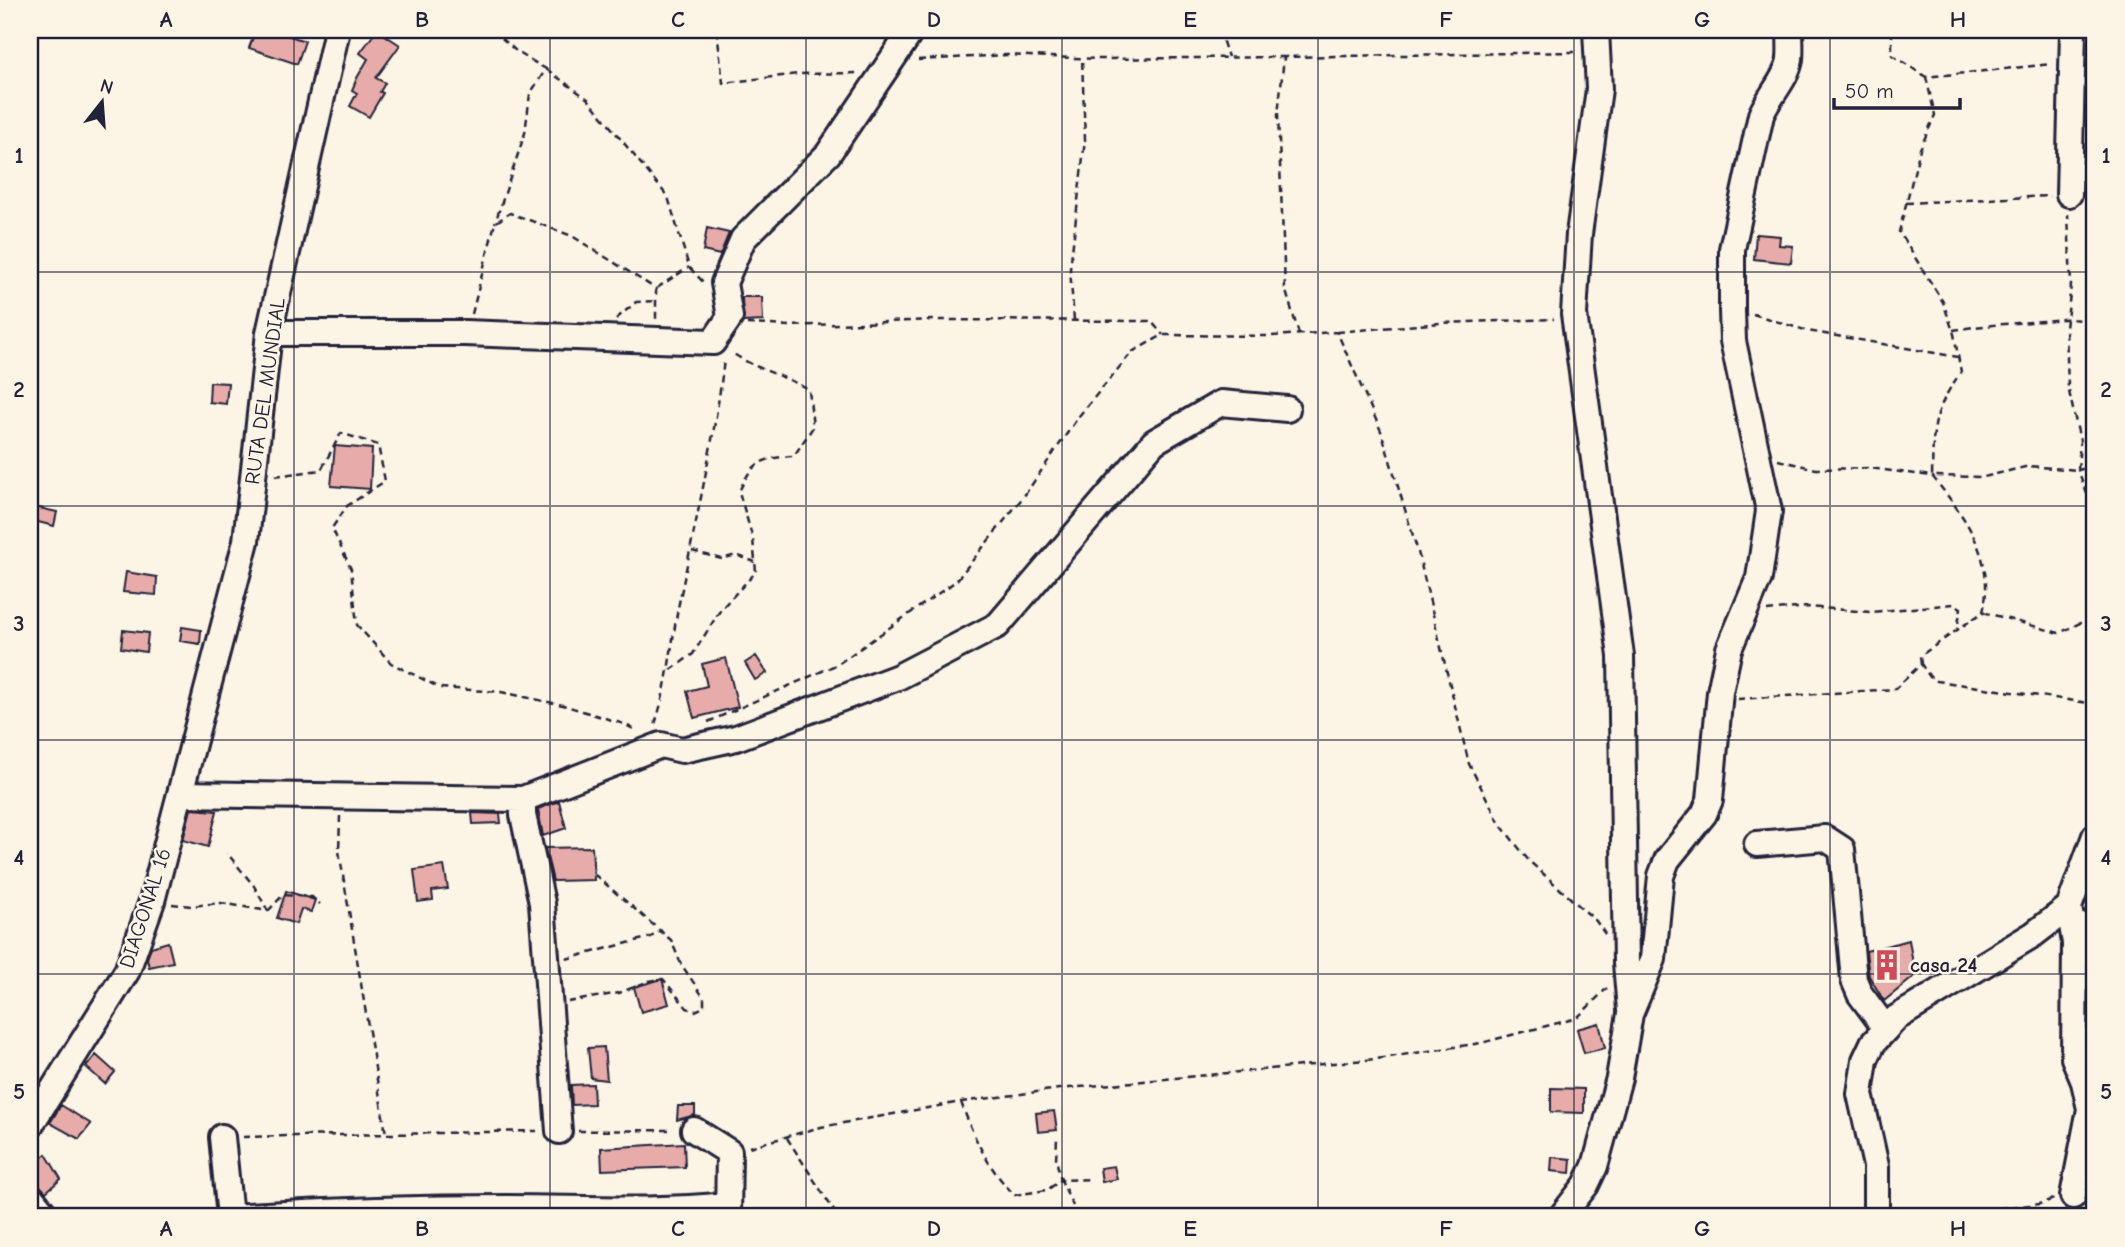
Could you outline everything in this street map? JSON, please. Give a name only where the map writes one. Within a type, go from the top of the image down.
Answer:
[{"type":"street","name":"RUTA DEL MUNDIAL","points":[[191,751],[246,541],[270,332],[337,30]]},
{"type":"street","points":[[270,332],[466,334],[713,342],[730,317],[724,283],[743,239],[828,154],[912,30]]},
{"type":"street","points":[[1561,1217],[1586,1185],[1595,1166],[1619,1078],[1630,1014],[1653,959],[1661,876],[1667,860],[1704,814],[1710,800],[1720,692],[1730,649],[1759,578],[1769,511],[1733,341],[1732,249],[1761,115],[1769,95],[1786,74],[1790,60],[1790,30]]},
{"type":"street","points":[[2069,194],[2072,122],[2070,62],[2073,30]]},
{"type":"street","points":[[1597,41],[1599,89],[1579,234],[1574,314],[1621,656],[1626,963],[1630,1014]]},
{"type":"street","points":[[180,794],[523,799],[656,742],[682,750],[736,738],[898,677],[998,625],[1154,442],[1221,403],[1287,410]]},
{"type":"street","name":"DIAGONAL 16","points":[[30,1126],[127,971],[152,901],[191,751]]},
{"type":"street","points":[[523,799],[523,816],[542,903],[559,1131]]},
{"type":"street","points":[[2073,1196],[2090,1109],[2084,1082],[2074,1058],[2084,1031],[2076,970],[2080,920],[2095,836]]},
{"type":"street","points":[[1757,844],[1825,838],[1842,849],[1854,980],[1860,995],[1886,1030]]},
{"type":"street","points":[[1875,1217],[1876,1167],[1860,1094],[1865,1060],[1873,1043],[1896,1018],[1939,989],[2034,934],[2080,920]]},
{"type":"street","points":[[222,1137],[230,1217],[338,1211],[508,1208],[727,1211],[729,1152],[694,1130]]},
{"type":"street","points":[[30,1196],[47,1217]]},
{"type":"path","points":[[493,30],[517,52],[588,99],[667,197],[689,267],[705,284],[724,283]]},
{"type":"path","points":[[717,30],[723,83],[798,74],[862,73]]},
{"type":"path","points":[[1219,30],[1228,57]]},
{"type":"path","points":[[1892,30],[1892,55],[1926,77],[2070,62]]},
{"type":"path","points":[[892,61],[1006,55],[1082,58],[1284,57],[1597,41]]},
{"type":"path","points":[[1284,57],[1278,115],[1285,288],[1300,334]]},
{"type":"path","points":[[1074,321],[1070,269],[1085,140],[1082,58]]},
{"type":"path","points":[[466,334],[495,223],[524,134],[530,94],[546,69]]},
{"type":"path","points":[[1926,77],[1935,115],[1920,149],[1899,232],[1943,302],[1953,330],[1961,372],[1942,399],[1932,428],[1932,476],[1958,508],[1982,550],[1988,589],[1983,612],[1920,656],[1921,664],[1930,677],[1937,681],[2095,704]]},
{"type":"path","points":[[1906,203],[2069,194],[2071,285],[2067,318],[2068,387],[2081,441],[2078,470],[2095,515]]},
{"type":"path","points":[[495,223],[510,213],[572,236],[656,289]]},
{"type":"path","points":[[656,289],[689,267]]},
{"type":"path","points":[[652,340],[658,312],[656,289]]},
{"type":"path","points":[[610,339],[616,316],[636,302],[657,300]]},
{"type":"path","points":[[1732,311],[1748,312],[1808,331],[1958,357]]},
{"type":"path","points":[[707,722],[838,664],[956,581],[1024,496],[1079,416],[1132,352],[1163,335],[1300,334],[1441,323],[1533,322],[1574,314]]},
{"type":"path","points":[[1953,330],[2067,318],[2082,322],[2095,319]]},
{"type":"path","points":[[726,323],[791,326],[935,320],[1150,321],[1163,335]]},
{"type":"path","points":[[729,1152],[821,1128],[961,1102],[1059,1088],[1376,1059],[1481,1043],[1577,1018],[1599,999],[1626,963],[1596,921],[1529,861],[1500,824],[1469,764],[1418,552],[1381,431],[1337,332]]},
{"type":"path","points":[[252,477],[321,470],[341,433],[378,445],[385,481],[347,506],[332,528],[351,569],[357,625],[391,663],[439,688],[501,692],[563,705],[624,724],[656,742],[671,670],[678,610],[718,414],[726,348],[755,369],[786,376],[809,390],[813,427],[794,456],[773,457],[749,469],[739,492],[753,539],[756,572],[721,609],[693,654],[671,670]]},
{"type":"path","points":[[1758,458],[1816,469],[1868,468],[1932,476],[1984,477],[2029,466],[2078,470],[2095,466]]},
{"type":"path","points":[[692,551],[722,559],[736,555],[755,562]]},
{"type":"path","points":[[1746,607],[1768,611],[1807,607],[1871,612],[1954,604],[1961,608],[1957,629]]},
{"type":"path","points":[[1983,612],[2059,633],[2095,616]]},
{"type":"path","points":[[1720,692],[1741,700],[1895,689],[1921,664]]},
{"type":"path","points":[[341,797],[340,851],[386,1135]]},
{"type":"path","points":[[227,853],[254,886],[268,911]]},
{"type":"path","points":[[549,1010],[570,1001],[619,993],[649,981],[663,979],[687,1008],[695,1012],[704,1007],[704,998],[662,930],[595,875]]},
{"type":"path","points":[[268,911],[283,895],[312,897],[320,904]]},
{"type":"path","points":[[152,901],[191,906],[221,903],[268,911]]},
{"type":"path","points":[[546,963],[625,945],[651,937],[662,930]]},
{"type":"path","points":[[961,1102],[972,1132],[1003,1183],[1015,1195],[1046,1190],[1061,1180],[1092,1180]]},
{"type":"path","points":[[222,1137],[694,1130]]},
{"type":"path","points":[[787,1138],[838,1217]]},
{"type":"path","points":[[1057,1138],[1056,1159],[1061,1180],[1078,1217]]},
{"type":"path","points":[[1916,1217],[2040,1204],[2073,1196]]},
{"type":"building","points":[[256,30],[271,30],[305,41],[297,64],[249,48]]},
{"type":"building","points":[[377,30],[400,45],[376,78],[385,83],[380,92],[383,93],[369,117],[350,106],[357,93],[352,90],[368,59],[360,53]]},
{"type":"building","points":[[707,228],[729,233],[720,255],[703,251]]},
{"type":"building","points":[[1756,234],[1780,236],[1779,245],[1793,246],[1791,263],[1754,259]]},
{"type":"building","points":[[742,297],[762,297],[763,321],[743,322]]},
{"type":"building","points":[[210,382],[228,383],[226,404],[209,402]]},
{"type":"building","points":[[335,446],[372,449],[370,489],[331,486]]},
{"type":"building","points":[[30,506],[57,512],[54,526],[30,520]]},
{"type":"building","points":[[126,572],[157,577],[156,595],[123,592]]},
{"type":"building","points":[[182,627],[201,630],[200,644],[180,641]]},
{"type":"building","points":[[123,630],[148,633],[146,652],[121,648]]},
{"type":"building","points":[[756,656],[767,673],[755,680],[745,663]]},
{"type":"building","points":[[726,658],[738,707],[694,718],[687,691],[707,686],[702,664]]},
{"type":"building","points":[[559,801],[566,828],[543,836],[538,809]]},
{"type":"building","points":[[191,809],[217,811],[208,847],[183,840]]},
{"type":"building","points":[[472,813],[500,814],[501,823],[473,824]]},
{"type":"building","points":[[592,847],[594,880],[553,881],[545,848]]},
{"type":"building","points":[[444,866],[448,889],[432,891],[433,900],[418,902],[414,870]]},
{"type":"building","points":[[286,891],[315,900],[311,912],[301,909],[296,924],[277,918]]},
{"type":"building","name":"casa 24","points":[[1909,940],[1915,976],[1884,1001],[1869,976],[1866,951]]},
{"type":"building","points":[[168,942],[173,962],[149,967],[147,959],[151,947]]},
{"type":"building","points":[[662,979],[669,1004],[641,1012],[634,987]]},
{"type":"building","points":[[1599,1023],[1605,1048],[1584,1053],[1577,1029]]},
{"type":"building","points":[[604,1047],[607,1080],[591,1078],[588,1048]]},
{"type":"building","points":[[96,1055],[115,1072],[105,1084],[86,1067]]},
{"type":"building","points":[[593,1084],[594,1104],[572,1105],[571,1085]]},
{"type":"building","points":[[1551,1088],[1584,1089],[1584,1113],[1551,1112]]},
{"type":"building","points":[[61,1105],[91,1124],[79,1139],[50,1123]]},
{"type":"building","points":[[678,1106],[695,1106],[695,1115],[677,1120]]},
{"type":"building","points":[[1054,1111],[1057,1130],[1038,1132],[1036,1113]]},
{"type":"building","points":[[684,1143],[685,1167],[602,1170],[601,1148]]},
{"type":"building","points":[[46,1154],[61,1179],[46,1192],[36,1182],[30,1181],[30,1167]]},
{"type":"building","points":[[1552,1157],[1571,1159],[1570,1173],[1551,1171]]},
{"type":"building","points":[[1114,1166],[1117,1179],[1102,1182],[1100,1168]]},
{"type":"place","name":"casa 24","points":[[1887,965]]}]
